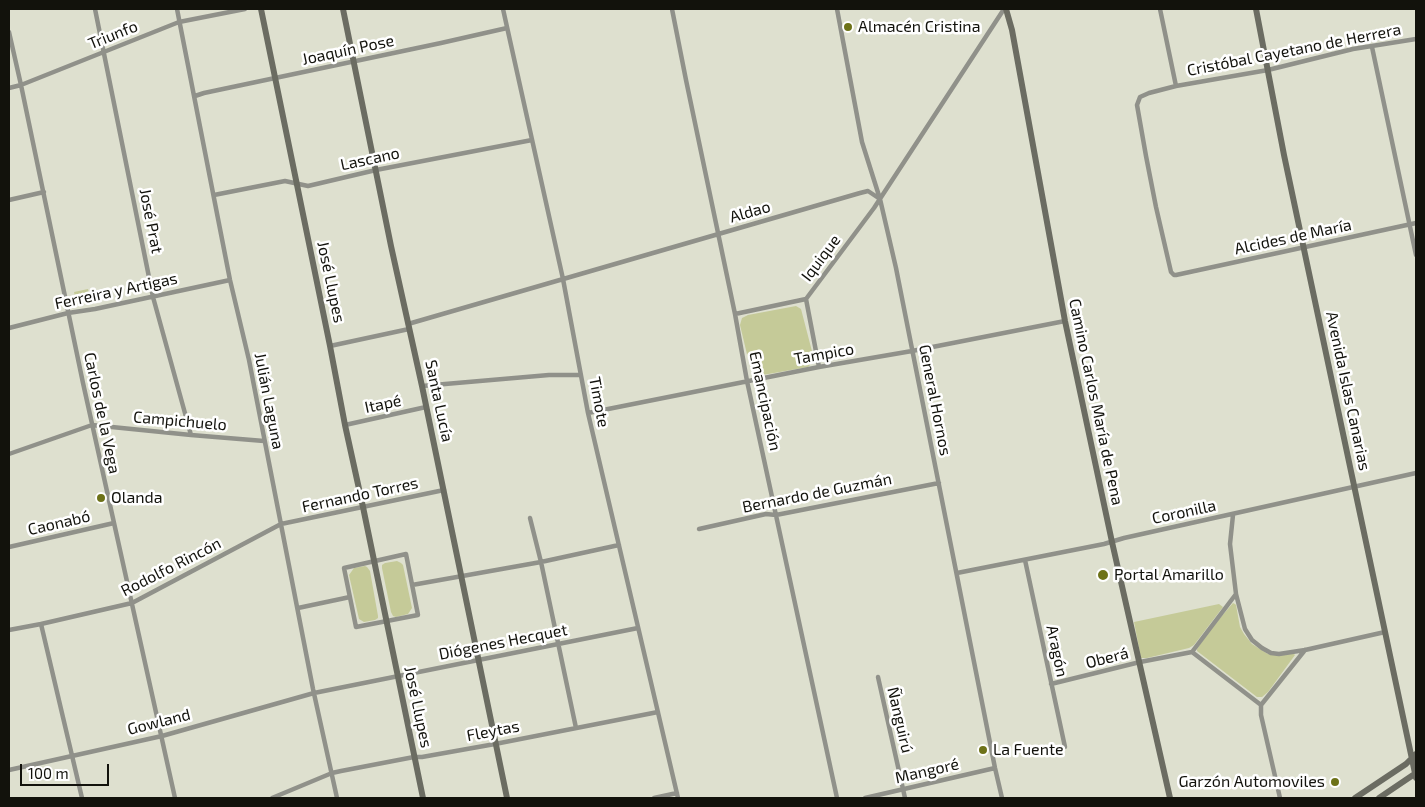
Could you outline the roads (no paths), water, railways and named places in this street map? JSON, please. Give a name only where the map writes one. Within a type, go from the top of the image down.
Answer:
[{"type":"street","name":"José Prat","points":[[96,9],[153,296],[191,435]]},
{"type":"street","name":"Julián Laguna","points":[[177,9],[230,280],[249,360],[314,693],[337,798]]},
{"type":"street","name":"Triunfo","points":[[9,88],[21,85],[179,22],[245,9]]},
{"type":"street","name":"José Llupes","points":[[261,9],[423,798]]},
{"type":"street","name":"Santa Lucía","points":[[343,9],[507,798]]},
{"type":"street","name":"Timote","points":[[503,9],[563,279],[588,413],[678,796]]},
{"type":"street","name":"Emancipación","points":[[672,9],[747,381],[838,798]]},
{"type":"street","name":"General Hornos","points":[[837,9],[862,142],[880,199],[912,351],[1002,798]]},
{"type":"street","points":[[880,199],[1005,9]]},
{"type":"street","name":"Camino Carlos María de Pena","points":[[1005,9],[1012,30],[1065,321],[1112,542],[1170,798]]},
{"type":"street","points":[[1160,9],[1176,86]]},
{"type":"street","name":"Avenida Islas Canarias","points":[[1256,9],[1303,248],[1405,724],[1414,757],[1416,775]]},
{"type":"street","name":"Joaquín Pose","points":[[195,96],[507,28]]},
{"type":"street","name":"Carlos de la Vega","points":[[9,32],[92,425],[175,798]]},
{"type":"street","name":"Cristóbal Cayetano de Herrera","points":[[1174,274],[1171,272],[1156,207],[1137,105],[1138,99],[1144,94],[1176,86],[1268,70],[1353,49],[1416,39]]},
{"type":"street","points":[[1372,47],[1416,255]]},
{"type":"street","name":"Lascano","points":[[214,195],[285,181],[308,186],[376,170],[532,140]]},
{"type":"street","name":"Aldao","points":[[330,346],[409,326],[563,279],[860,193],[868,191],[880,199]]},
{"type":"street","points":[[9,200],[44,192]]},
{"type":"street","name":"Iquique","points":[[735,314],[806,299],[880,199]]},
{"type":"street","name":"Alcides de María","points":[[1174,274],[1416,223]]},
{"type":"street","name":"Ferreira y Artigas","points":[[9,328],[68,313],[230,280]]},
{"type":"street","points":[[806,299],[819,367]]},
{"type":"street","name":"Tampico","points":[[588,413],[1065,321]]},
{"type":"street","points":[[422,386],[549,375],[581,375]]},
{"type":"street","name":"Itapé","points":[[345,425],[426,407]]},
{"type":"street","name":"Campichuelo","points":[[9,454],[92,425],[264,440]]},
{"type":"street","name":"Coronilla","points":[[957,573],[1112,542],[1416,474]]},
{"type":"street","name":"Bernardo de Guzmán","points":[[699,530],[766,514],[776,515],[939,483]]},
{"type":"street","name":"Fernando Torres","points":[[281,524],[444,490]]},
{"type":"street","points":[[1233,514],[1230,544],[1236,594],[1246,629],[1249,636],[1255,642],[1271,653],[1279,654],[1385,632]]},
{"type":"street","points":[[530,518],[576,728]]},
{"type":"street","name":"Caonabó","points":[[9,547],[114,523]]},
{"type":"street","name":"Rodolfo Rincón","points":[[9,630],[132,603],[281,524]]},
{"type":"street","points":[[412,585],[541,562],[619,545]]},
{"type":"street","points":[[406,554],[418,615],[356,628],[344,568],[374,561],[406,554]]},
{"type":"street","name":"Aragón","points":[[1025,560],[1066,747]]},
{"type":"street","points":[[1236,594],[1192,652],[1261,705]]},
{"type":"street","points":[[298,608],[350,597]]},
{"type":"street","points":[[41,624],[82,798]]},
{"type":"street","name":"Diógenes Hecquet","points":[[314,693],[638,628]]},
{"type":"street","points":[[1280,798],[1260,715],[1261,705],[1305,650]]},
{"type":"street","name":"Oberá","points":[[1052,684],[1140,662],[1192,652]]},
{"type":"street","name":"Ñanguirú","points":[[878,677],[905,798]]},
{"type":"street","name":"Gowland","points":[[9,770],[162,736],[314,693]]},
{"type":"street","name":"Fleytas","points":[[272,798],[332,773],[658,712]]},
{"type":"street","points":[[1355,798],[1414,757]]},
{"type":"street","name":"Mangoré","points":[[865,798],[995,768]]},
{"type":"street","points":[[1379,798],[1416,775]]},
{"type":"street","points":[[654,798],[678,796]]},
{"type":"place","name":"Almacén Cristina","points":[[848,27]]},
{"type":"place","name":"Olanda","points":[[101,498]]},
{"type":"place","name":"Portal Amarillo","points":[[1103,575]]},
{"type":"place","name":"La Fuente","points":[[983,750]]},
{"type":"place","name":"Garzón Automoviles","points":[[1335,782]]}]
